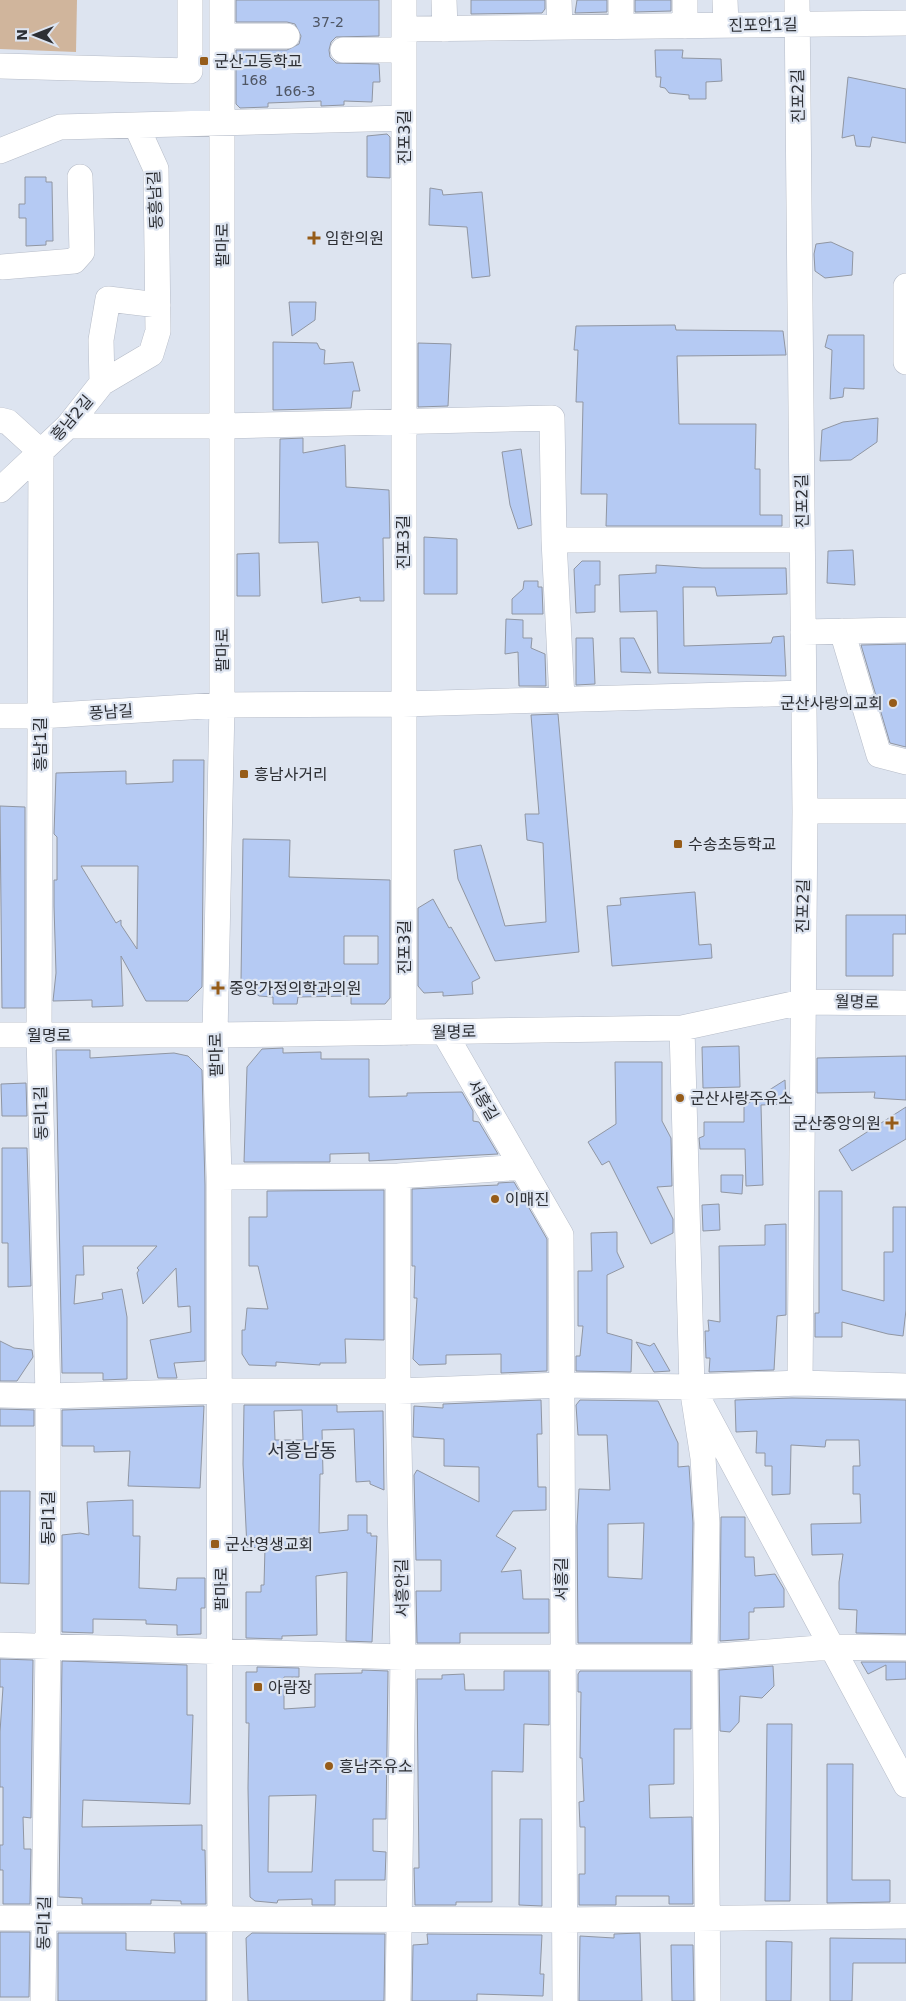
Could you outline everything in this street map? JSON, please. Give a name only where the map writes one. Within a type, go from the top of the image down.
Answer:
[{"type":"street","points":[[0,66],[190,71],[190,0]]},
{"type":"street","name":"팔마로","points":[[220,2001],[222,1652],[220,1177],[215,1035],[222,705],[222,0]]},
{"type":"street","name":"진포3길","points":[[404,0],[404,1033]]},
{"type":"street","points":[[444,0],[444,29]]},
{"type":"street","points":[[559,0],[560,27]]},
{"type":"street","points":[[621,0],[621,26]]},
{"type":"street","points":[[685,0],[685,26]]},
{"type":"street","points":[[726,0],[726,25]]},
{"type":"street","name":"진포안1길","points":[[404,40],[444,29],[726,25],[797,12],[906,22]]},
{"type":"street","name":"진포2길","points":[[797,12],[805,811],[800,1383]]},
{"type":"street","points":[[222,36],[287,36]]},
{"type":"street","points":[[342,50],[404,40]]},
{"type":"street","points":[[0,150],[60,128],[404,118]]},
{"type":"street","name":"동흥남길","points":[[136,125],[156,169],[158,279]]},
{"type":"street","points":[[1,265],[74,261],[82,252],[80,177]]},
{"type":"street","name":"흥남2길","points":[[0,490],[68,426],[102,383],[152,354],[158,331],[158,279]]},
{"type":"street","points":[[906,287],[906,362]]},
{"type":"street","name":"흥남2길","points":[[102,383],[101,340],[108,299],[158,305]]},
{"type":"street","points":[[68,426],[404,423],[552,418],[554,540],[562,699]]},
{"type":"street","name":"흥남2길","points":[[0,420],[8,422],[41,452]]},
{"type":"street","name":"흥남1길","points":[[39,1036],[41,452]]},
{"type":"street","points":[[554,540],[802,540]]},
{"type":"street","points":[[803,632],[906,630]]},
{"type":"street","points":[[842,632],[879,755],[906,762]]},
{"type":"street","name":"풍남길","points":[[0,716],[40,716],[222,705],[403,704],[804,693]]},
{"type":"street","points":[[805,811],[906,811]]},
{"type":"street","name":"월명로","points":[[0,1035],[215,1035],[682,1028],[802,1002],[906,1003]]},
{"type":"street","points":[[682,1028],[692,1387],[703,1458],[707,1523],[705,1657],[708,2001]]},
{"type":"street","name":"서흥길","points":[[444,1032],[561,1235],[561,1656],[565,2001]]},
{"type":"street","name":"동리1길","points":[[39,1036],[48,1396],[48,1645],[44,2001]]},
{"type":"street","points":[[220,1177],[398,1176],[522,1167]]},
{"type":"street","name":"서흥안길","points":[[398,1176],[398,1391],[403,1657],[397,1919],[398,2001]]},
{"type":"street","points":[[0,1395],[48,1396],[220,1391],[398,1391],[561,1385],[692,1387],[800,1383],[906,1386]]},
{"type":"street","points":[[692,1387],[715,1426],[906,1785]]},
{"type":"street","points":[[0,1645],[403,1657],[705,1657],[831,1647],[906,1648]]},
{"type":"street","points":[[0,1918],[564,1920],[906,1916]]},
{"type":"shaded area","points":[[0,0],[77,0],[76,52],[0,49]]},
{"type":"building","points":[[236,0],[379,0],[379,36],[336,37],[331,42],[329,50],[330,57],[336,63],[379,64],[380,82],[373,82],[372,102],[344,101],[344,105],[321,106],[321,101],[268,103],[268,107],[240,108],[236,104],[236,50],[287,50],[299,44],[301,36],[295,24],[287,22],[236,22]]},
{"type":"building","points":[[471,0],[545,0],[545,9],[542,13],[471,14]]},
{"type":"building","points":[[577,0],[607,0],[607,12],[575,13]]},
{"type":"building","points":[[635,0],[671,0],[671,11],[635,12]]},
{"type":"building","points":[[655,50],[683,50],[682,58],[721,59],[722,81],[706,82],[706,99],[689,99],[689,95],[669,93],[665,88],[660,87],[661,77],[656,77]]},
{"type":"building","points":[[848,77],[906,89],[906,143],[872,137],[870,147],[856,146],[854,135],[842,138]]},
{"type":"building","points":[[387,134],[390,137],[390,178],[367,177],[367,136]]},
{"type":"building","points":[[25,177],[46,177],[46,182],[52,182],[53,241],[46,241],[46,245],[26,246],[26,218],[19,218],[19,204],[25,204]]},
{"type":"building","points":[[430,188],[442,190],[443,195],[482,192],[490,276],[472,278],[467,227],[429,225]]},
{"type":"building","points":[[831,242],[853,252],[852,275],[825,278],[815,271],[814,254],[816,244]]},
{"type":"building","points":[[289,302],[316,302],[315,320],[292,336]]},
{"type":"building","points":[[675,325],[676,330],[783,331],[786,355],[677,356],[679,424],[756,424],[755,469],[760,469],[760,515],[782,515],[782,526],[606,526],[607,494],[581,494],[583,402],[576,402],[578,350],[574,350],[576,326]]},
{"type":"building","points":[[828,335],[864,335],[864,389],[844,388],[843,397],[830,399],[832,350],[825,347]]},
{"type":"building","points":[[273,342],[317,343],[320,349],[325,350],[324,364],[353,362],[360,391],[353,391],[351,408],[273,410]]},
{"type":"building","points":[[418,343],[451,344],[448,406],[418,407]]},
{"type":"building","points":[[878,418],[877,442],[851,460],[820,461],[822,430],[843,422]]},
{"type":"building","points":[[303,438],[303,453],[345,445],[346,487],[389,490],[390,538],[383,538],[384,601],[360,601],[360,597],[322,603],[318,542],[279,543],[280,439]]},
{"type":"building","points":[[521,449],[532,525],[518,529],[510,505],[502,452]]},
{"type":"building","points":[[424,537],[457,539],[457,594],[424,594]]},
{"type":"building","points":[[853,550],[855,585],[827,583],[828,551]]},
{"type":"building","points":[[259,553],[260,596],[237,596],[237,554]]},
{"type":"building","points":[[582,561],[600,561],[600,585],[595,585],[595,612],[576,613],[574,569]]},
{"type":"building","points":[[656,565],[702,568],[786,568],[787,594],[717,596],[715,587],[683,587],[684,646],[771,643],[773,637],[784,636],[786,676],[658,673],[657,611],[620,612],[619,575],[656,573]]},
{"type":"building","points":[[524,581],[538,581],[538,587],[542,587],[543,614],[512,614],[512,599],[523,589]]},
{"type":"building","points":[[506,619],[523,620],[523,638],[532,638],[531,648],[545,654],[546,686],[519,686],[518,652],[505,654]]},
{"type":"building","points":[[576,638],[593,638],[595,684],[576,685]]},
{"type":"building","points":[[620,638],[634,638],[651,673],[621,672]]},
{"type":"building","points":[[906,644],[906,747],[890,743],[861,645]]},
{"type":"building","points":[[558,714],[579,952],[495,961],[458,879],[454,850],[481,845],[505,926],[546,922],[543,843],[527,840],[525,814],[539,814],[531,715]]},
{"type":"building","points":[[173,760],[204,760],[202,987],[188,1001],[146,1001],[121,956],[123,1006],[92,1007],[92,1000],[53,1001],[56,973],[54,880],[57,880],[57,837],[54,834],[56,773],[126,771],[126,784],[173,782]],"holes":[[[81,866],[138,866],[137,949],[121,925],[121,920],[116,923]]]},
{"type":"building","points":[[0,806],[25,807],[25,1008],[2,1008]]},
{"type":"building","points":[[243,839],[290,840],[289,877],[390,880],[390,998],[385,1004],[351,1004],[351,996],[298,997],[297,1004],[273,1004],[273,997],[259,996],[241,981]],"holes":[[[344,936],[378,936],[378,964],[344,964]]]},
{"type":"building","points":[[695,892],[699,945],[711,944],[712,958],[612,966],[607,906],[621,905],[620,898]]},
{"type":"building","points":[[433,899],[480,978],[472,982],[473,994],[443,996],[443,992],[424,993],[418,986],[418,908]]},
{"type":"building","points":[[846,915],[906,915],[906,934],[893,934],[893,976],[846,976]]},
{"type":"building","points":[[739,1046],[740,1087],[703,1088],[702,1047]]},
{"type":"building","points":[[283,1048],[283,1053],[321,1052],[321,1059],[369,1059],[369,1097],[407,1096],[407,1093],[462,1092],[473,1111],[473,1121],[479,1122],[498,1154],[369,1161],[369,1153],[330,1154],[330,1162],[244,1162],[247,1067],[262,1049]]},
{"type":"building","points":[[56,1050],[90,1050],[90,1058],[174,1053],[188,1056],[202,1070],[205,1185],[205,1361],[174,1363],[177,1378],[158,1378],[150,1340],[191,1332],[190,1306],[178,1307],[176,1268],[143,1304],[137,1273],[139,1270],[137,1268],[157,1246],[83,1246],[84,1275],[76,1275],[74,1304],[103,1299],[102,1293],[122,1289],[127,1317],[127,1379],[103,1380],[103,1373],[62,1373]]},
{"type":"building","points":[[906,1056],[906,1100],[874,1098],[875,1092],[817,1093],[817,1058]]},
{"type":"building","points":[[615,1062],[662,1062],[662,1121],[671,1138],[672,1186],[657,1187],[673,1219],[673,1233],[651,1244],[609,1161],[602,1165],[588,1142],[616,1124]]},
{"type":"building","points":[[785,1080],[786,1104],[761,1105],[763,1185],[746,1186],[745,1149],[700,1149],[699,1138],[704,1136],[704,1122],[744,1122],[744,1106]]},
{"type":"building","points":[[26,1083],[27,1116],[2,1116],[1,1084]]},
{"type":"building","points":[[906,1107],[906,1139],[852,1171],[839,1150]]},
{"type":"building","points":[[2,1148],[27,1148],[31,1286],[8,1287],[8,1243],[2,1243]]},
{"type":"building","points":[[721,1175],[743,1175],[742,1194],[721,1192]]},
{"type":"building","points":[[514,1182],[547,1239],[547,1371],[501,1373],[501,1354],[446,1355],[446,1364],[419,1365],[413,1359],[417,1298],[414,1298],[415,1266],[412,1266],[412,1189],[498,1185],[498,1183]]},
{"type":"building","points":[[384,1190],[384,1340],[345,1339],[346,1363],[320,1363],[320,1365],[276,1362],[276,1366],[249,1365],[242,1354],[242,1330],[245,1330],[247,1308],[268,1309],[258,1266],[249,1266],[249,1217],[267,1217],[267,1191]]},
{"type":"building","points":[[819,1191],[842,1191],[842,1290],[884,1301],[884,1252],[893,1252],[893,1207],[906,1207],[906,1310],[903,1336],[842,1322],[842,1337],[815,1337],[815,1313],[819,1313]]},
{"type":"building","points":[[719,1204],[720,1230],[703,1231],[702,1205]]},
{"type":"building","points":[[786,1224],[786,1315],[777,1316],[774,1370],[709,1372],[710,1358],[706,1358],[705,1331],[709,1331],[708,1320],[720,1322],[719,1246],[765,1245],[765,1225]]},
{"type":"building","points":[[617,1232],[617,1252],[624,1267],[607,1275],[607,1333],[632,1340],[631,1372],[576,1371],[576,1356],[580,1356],[583,1326],[578,1326],[578,1271],[592,1271],[591,1233]]},
{"type":"building","points":[[0,1341],[14,1348],[32,1350],[33,1357],[17,1381],[0,1381]]},
{"type":"building","points":[[636,1342],[650,1346],[654,1343],[670,1371],[654,1372]]},
{"type":"building","points":[[792,1398],[906,1400],[906,1634],[856,1633],[857,1610],[839,1609],[839,1582],[843,1554],[812,1555],[811,1524],[861,1523],[860,1494],[853,1494],[853,1466],[860,1466],[859,1440],[826,1440],[825,1447],[791,1445],[790,1494],[772,1495],[772,1466],[765,1466],[765,1453],[756,1453],[757,1431],[736,1432],[735,1400]]},
{"type":"building","points":[[541,1400],[542,1434],[537,1434],[538,1487],[546,1487],[546,1510],[513,1511],[496,1536],[516,1548],[501,1572],[521,1570],[523,1599],[549,1599],[549,1633],[460,1633],[460,1643],[417,1643],[416,1591],[441,1591],[441,1560],[416,1560],[414,1475],[417,1470],[479,1502],[479,1467],[444,1466],[444,1439],[413,1437],[414,1406],[443,1408],[443,1404]]},
{"type":"building","points":[[580,1400],[658,1401],[678,1443],[678,1467],[689,1466],[693,1523],[691,1643],[578,1643],[577,1526],[579,1489],[610,1490],[607,1435],[578,1435],[576,1405]],"holes":[[[644,1523],[642,1579],[608,1577],[608,1524]]]},
{"type":"building","points":[[244,1405],[337,1405],[337,1412],[383,1411],[384,1490],[370,1484],[370,1481],[356,1482],[354,1429],[322,1430],[323,1474],[320,1474],[319,1533],[348,1530],[348,1515],[367,1515],[367,1533],[371,1533],[371,1536],[377,1536],[372,1642],[346,1641],[347,1572],[316,1576],[317,1635],[282,1636],[282,1639],[246,1638],[246,1592],[261,1592],[261,1585],[264,1585],[265,1547],[247,1548],[243,1464]],"holes":[[[302,1410],[303,1440],[275,1440],[274,1411]]]},
{"type":"building","points":[[204,1406],[200,1488],[128,1486],[130,1451],[94,1452],[94,1446],[62,1446],[62,1410]]},
{"type":"building","points":[[0,1409],[34,1410],[34,1426],[0,1426]]},
{"type":"building","points":[[0,1491],[30,1491],[29,1584],[0,1583]]},
{"type":"building","points":[[133,1500],[133,1536],[140,1536],[139,1588],[176,1590],[177,1578],[205,1578],[205,1608],[201,1608],[201,1634],[177,1635],[177,1625],[146,1624],[146,1620],[93,1619],[93,1633],[62,1632],[62,1535],[80,1533],[89,1535],[87,1502]]},
{"type":"building","points":[[721,1517],[745,1517],[745,1557],[754,1557],[755,1576],[775,1574],[784,1589],[784,1607],[754,1608],[754,1612],[749,1612],[749,1639],[720,1641]]},
{"type":"building","points":[[0,1659],[33,1660],[31,1818],[23,1817],[24,1849],[31,1849],[30,1904],[3,1904],[3,1870],[0,1870],[0,1845],[3,1845],[3,1787],[0,1787],[0,1732],[3,1687],[0,1687]]},
{"type":"building","points":[[62,1661],[187,1665],[187,1715],[193,1715],[190,1804],[83,1800],[82,1827],[202,1825],[202,1850],[205,1850],[206,1904],[181,1904],[181,1901],[151,1900],[151,1904],[82,1904],[82,1898],[59,1897]]},
{"type":"building","points":[[861,1662],[906,1662],[906,1679],[886,1680],[886,1665],[868,1674]]},
{"type":"building","points":[[773,1666],[774,1686],[762,1698],[740,1696],[739,1722],[730,1732],[720,1731],[719,1670]]},
{"type":"building","points":[[257,1667],[299,1668],[299,1677],[284,1677],[284,1709],[315,1707],[315,1674],[362,1673],[362,1670],[388,1671],[386,1819],[373,1819],[373,1851],[386,1852],[385,1880],[335,1880],[335,1905],[312,1905],[312,1899],[278,1900],[277,1903],[255,1901],[250,1897],[249,1723],[246,1723],[246,1672],[257,1672]],"holes":[[[316,1795],[312,1872],[268,1872],[269,1796]]]},
{"type":"building","points":[[504,1671],[549,1671],[549,1725],[524,1724],[523,1772],[492,1771],[492,1902],[456,1902],[456,1905],[415,1905],[414,1868],[419,1868],[417,1679],[442,1679],[442,1675],[464,1674],[465,1690],[504,1690]]},
{"type":"building","points":[[580,1671],[691,1671],[691,1729],[674,1729],[674,1784],[649,1785],[650,1818],[692,1817],[693,1904],[669,1904],[669,1896],[616,1896],[616,1905],[579,1905],[579,1874],[585,1874],[585,1827],[580,1827],[579,1802],[584,1801],[582,1758],[580,1758],[581,1692],[578,1692],[578,1674]]},
{"type":"building","points":[[767,1724],[792,1724],[790,1901],[765,1901]]},
{"type":"building","points":[[827,1764],[853,1764],[852,1880],[890,1880],[890,1902],[827,1903]]},
{"type":"building","points":[[520,1819],[542,1819],[542,1906],[519,1905]]},
{"type":"building","points":[[0,1932],[30,1932],[29,1997],[0,1997]]},
{"type":"building","points":[[58,1933],[126,1933],[126,1950],[175,1953],[174,1933],[206,1933],[206,2001],[58,2001]]},
{"type":"building","points":[[252,1933],[385,1934],[384,2001],[248,2001],[246,1938]]},
{"type":"building","points":[[640,1933],[642,2001],[579,2001],[580,1936],[614,1938],[614,1934]]},
{"type":"building","points":[[427,1934],[542,1935],[540,1974],[544,1974],[543,1996],[477,1994],[477,2001],[412,2001],[413,1945],[428,1944]]},
{"type":"building","points":[[830,1938],[906,1939],[906,1963],[853,1963],[852,2001],[830,2001]]},
{"type":"building","points":[[766,1941],[792,1942],[791,2001],[766,2001]]},
{"type":"building","points":[[671,1945],[693,1945],[694,2001],[672,2001]]},
{"type":"place","name":"군산고등학교","points":[[204,61]]},
{"type":"place","name":"임한의원","points":[[314,238]]},
{"type":"place","name":"군산사랑의교회","points":[[893,703]]},
{"type":"place","name":"흥남사거리","points":[[244,774]]},
{"type":"place","name":"수송초등학교","points":[[678,844]]},
{"type":"place","name":"중앙가정의학과의원","points":[[218,988]]},
{"type":"place","name":"군산사랑주유소","points":[[680,1098]]},
{"type":"place","name":"군산중앙의원","points":[[892,1123]]},
{"type":"place","name":"이매진","points":[[495,1199]]},
{"type":"place","name":"군산영생교회","points":[[215,1544]]},
{"type":"place","name":"아람장","points":[[258,1687]]},
{"type":"place","name":"흥남주유소","points":[[329,1766]]},
{"type":"district","name":"서흥남동","points":[[302,1450]]}]
